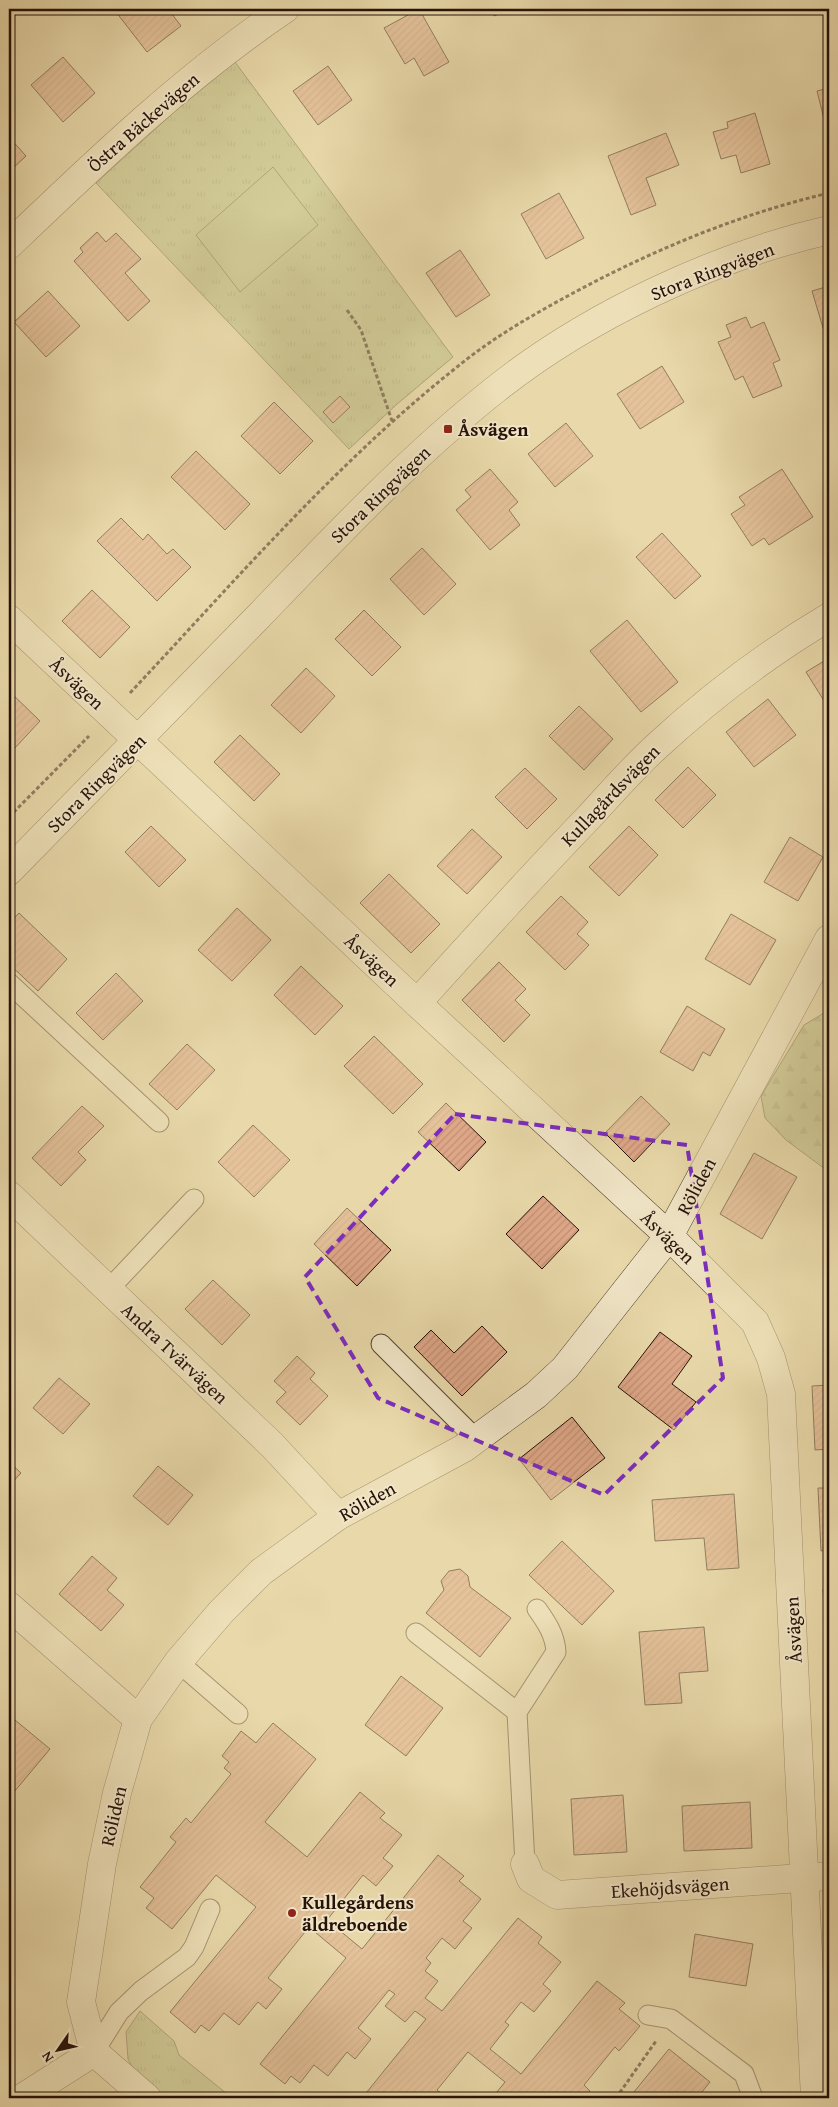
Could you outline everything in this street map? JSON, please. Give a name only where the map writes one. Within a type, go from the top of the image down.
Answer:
[{"type":"street","name":"Östra Bäckevägen","points":[[9,245],[93,164],[201,70],[285,9]]},
{"type":"street","name":"Stora Ringvägen","points":[[9,871],[391,482],[497,388],[571,337],[625,306],[680,280],[766,249],[829,230]]},
{"type":"street","name":"Kullagårdsvägen","points":[[417,1003],[532,876],[655,748],[687,719],[740,678],[829,617]]},
{"type":"street","name":"Åsvägen","points":[[9,619],[417,1003],[669,1236],[755,1322],[771,1358],[781,1394],[817,1876],[815,2098]]},
{"type":"street","name":"Röliden","points":[[94,2052],[82,2002],[102,1864],[117,1793],[138,1719],[178,1662],[221,1612],[261,1572],[338,1516],[477,1440],[536,1395],[565,1368],[669,1236],[829,939]]},
{"type":"street","name":"Andra Tvärvägen","points":[[9,1195],[272,1445],[338,1516]]},
{"type":"street","points":[[9,1606],[138,1719]]},
{"type":"street","name":"Ekehöjdsvägen","points":[[525,1864],[531,1879],[557,1895],[817,1876]]},
{"type":"street","points":[[22,2098],[94,2052],[147,2098]]},
{"type":"lane","points":[[9,984],[159,1122]]},
{"type":"lane","points":[[108,1290],[194,1199]]},
{"type":"lane","points":[[381,1344],[477,1440]]},
{"type":"lane","points":[[525,1864],[516,1712],[556,1652],[556,1643],[550,1628],[537,1609]]},
{"type":"lane","points":[[416,1633],[516,1712]]},
{"type":"lane","points":[[178,1662],[238,1714]]},
{"type":"lane","points":[[94,2052],[119,2012],[141,1991],[187,1957],[194,1947],[210,1909]]},
{"type":"lane","points":[[648,2015],[671,2019],[744,2074],[753,2098]]},
{"type":"path","points":[[347,310],[361,330],[392,421]]},
{"type":"path","points":[[616,2098],[671,2019]]},
{"type":"highlighted area","points":[[455,1114],[687,1145],[723,1378],[604,1495],[378,1398],[305,1277]]},
{"type":"green space","points":[[235,62],[453,357],[396,405],[349,449],[96,183],[174,112]]},
{"type":"green space","points":[[273,167],[318,225],[240,292],[196,235]]},
{"type":"green space","points":[[829,1010],[829,1172],[786,1140],[765,1118],[761,1096],[804,1025]]},
{"type":"green space","points":[[140,2011],[174,2041],[179,2055],[232,2098],[160,2098],[139,2081],[128,2059],[126,2032]]},
{"type":"building","points":[[120,9],[168,9],[181,26],[147,52],[116,12]]},
{"type":"building","points":[[419,9],[449,62],[424,76],[414,58],[405,64],[384,28]]},
{"type":"building","points":[[491,9],[511,9],[494,16]]},
{"type":"building","points":[[63,57],[95,93],[63,122],[31,85]]},
{"type":"building","points":[[328,66],[352,100],[318,125],[293,91]]},
{"type":"building","points":[[829,88],[829,139],[817,91]]},
{"type":"building","points":[[755,113],[770,164],[741,173],[736,155],[721,159],[713,132],[728,128],[727,122]]},
{"type":"building","points":[[666,133],[679,165],[646,178],[656,205],[631,215],[608,156]]},
{"type":"building","points":[[9,137],[26,156],[9,172]]},
{"type":"building","points":[[559,193],[584,238],[546,259],[521,214]]},
{"type":"building","points":[[97,232],[106,242],[116,233],[141,259],[125,273],[150,301],[128,321],[74,261],[83,252],[80,248]]},
{"type":"building","points":[[460,250],[490,295],[456,317],[426,273]]},
{"type":"building","points":[[829,286],[829,348],[812,291]]},
{"type":"building","points":[[48,291],[80,326],[46,357],[14,322]]},
{"type":"building","points":[[746,317],[751,328],[764,322],[780,360],[773,363],[782,386],[753,398],[743,376],[735,380],[718,342],[731,337],[726,325]]},
{"type":"building","points":[[662,366],[684,402],[640,429],[617,394]]},
{"type":"building","points":[[340,396],[350,407],[333,423],[323,412]]},
{"type":"building","points":[[274,402],[313,441],[280,474],[241,436]]},
{"type":"building","points":[[566,423],[593,456],[555,487],[528,454]]},
{"type":"building","points":[[196,451],[250,504],[225,530],[171,477]]},
{"type":"building","points":[[490,469],[518,502],[509,510],[520,525],[490,550],[456,510],[471,497],[465,490]]},
{"type":"building","points":[[782,469],[813,517],[769,545],[764,538],[752,546],[731,514],[745,505],[739,497]]},
{"type":"building","points":[[121,518],[143,540],[148,534],[167,554],[173,549],[191,567],[157,601],[97,541]]},
{"type":"building","points":[[662,533],[701,576],[675,599],[636,557]]},
{"type":"building","points":[[422,548],[456,584],[424,615],[390,579]]},
{"type":"building","points":[[92,590],[130,627],[100,658],[62,621]]},
{"type":"building","points":[[364,610],[401,647],[372,676],[335,639]]},
{"type":"building","points":[[627,620],[678,682],[641,712],[590,651]]},
{"type":"building","points":[[829,658],[829,702],[826,704],[806,672]]},
{"type":"building","points":[[306,668],[335,696],[301,733],[271,705]]},
{"type":"building","points":[[9,691],[40,721],[13,750],[9,746]]},
{"type":"building","points":[[768,699],[796,735],[754,767],[726,732]]},
{"type":"building","points":[[579,706],[613,739],[584,770],[549,736]]},
{"type":"building","points":[[240,735],[280,774],[254,801],[214,762]]},
{"type":"building","points":[[688,767],[716,795],[683,828],[655,800]]},
{"type":"building","points":[[525,768],[557,799],[527,829],[495,797]]},
{"type":"building","points":[[151,826],[186,860],[159,887],[125,852]]},
{"type":"building","points":[[629,826],[658,855],[619,896],[589,867]]},
{"type":"building","points":[[472,829],[502,857],[467,894],[437,866]]},
{"type":"building","points":[[790,837],[823,857],[798,901],[764,882]]},
{"type":"building","points":[[389,874],[440,924],[411,953],[360,903]]},
{"type":"building","points":[[561,896],[588,922],[577,934],[589,945],[565,970],[526,932]]},
{"type":"building","points":[[237,908],[271,940],[232,981],[198,950]]},
{"type":"building","points":[[19,913],[67,959],[38,991],[9,964],[9,924]]},
{"type":"building","points":[[731,914],[776,940],[750,985],[705,959]]},
{"type":"building","points":[[499,962],[526,989],[515,1000],[530,1015],[504,1042],[462,1000]]},
{"type":"building","points":[[301,966],[343,1006],[315,1035],[274,995]]},
{"type":"building","points":[[116,973],[143,1001],[103,1040],[76,1013]]},
{"type":"building","points":[[687,1006],[725,1029],[710,1056],[703,1052],[693,1071],[660,1052]]},
{"type":"building","points":[[374,1036],[423,1084],[393,1114],[344,1066]]},
{"type":"building","points":[[187,1044],[215,1070],[177,1110],[149,1084]]},
{"type":"building","points":[[641,1096],[670,1124],[634,1162],[605,1133]]},
{"type":"building","points":[[446,1103],[486,1142],[459,1171],[418,1132]]},
{"type":"building","points":[[82,1106],[104,1126],[78,1152],[86,1160],[61,1186],[32,1158]]},
{"type":"building","points":[[253,1125],[290,1160],[254,1197],[218,1162]]},
{"type":"building","points":[[754,1153],[797,1177],[762,1239],[720,1214]]},
{"type":"building","points":[[543,1196],[579,1230],[542,1269],[506,1234]]},
{"type":"building","points":[[347,1208],[391,1250],[357,1286],[314,1244]]},
{"type":"building","points":[[213,1280],[250,1315],[222,1345],[185,1309]]},
{"type":"building","points":[[482,1326],[507,1352],[462,1396],[414,1347],[431,1330],[454,1353]]},
{"type":"building","points":[[660,1332],[692,1356],[672,1384],[696,1402],[674,1430],[618,1387]]},
{"type":"building","points":[[297,1356],[315,1373],[310,1379],[328,1396],[300,1425],[276,1402],[286,1392],[274,1381]]},
{"type":"building","points":[[59,1378],[90,1404],[63,1434],[33,1408]]},
{"type":"building","points":[[829,1385],[829,1449],[815,1450],[812,1386]]},
{"type":"building","points":[[572,1417],[605,1458],[551,1500],[519,1459]]},
{"type":"building","points":[[9,1462],[21,1473],[9,1486]]},
{"type":"building","points":[[158,1466],[193,1495],[168,1525],[133,1496]]},
{"type":"building","points":[[9,1486],[14,1491],[9,1497]]},
{"type":"building","points":[[818,1488],[829,1488],[829,1550],[821,1551]]},
{"type":"building","points":[[734,1494],[739,1568],[707,1570],[704,1538],[655,1541],[652,1500]]},
{"type":"building","points":[[562,1541],[614,1591],[582,1625],[529,1575]]},
{"type":"building","points":[[92,1556],[117,1578],[107,1590],[124,1605],[101,1631],[59,1594]]},
{"type":"building","points":[[460,1569],[468,1576],[470,1587],[511,1618],[480,1657],[426,1613],[444,1590],[441,1581],[449,1571]]},
{"type":"building","points":[[829,1588],[829,1652],[827,1652],[823,1589]]},
{"type":"building","points":[[704,1627],[708,1671],[679,1673],[682,1703],[645,1705],[639,1632]]},
{"type":"building","points":[[401,1676],[443,1708],[406,1756],[365,1725]]},
{"type":"building","points":[[15,1720],[50,1749],[9,1798],[9,1728]]},
{"type":"building","name":"Kullegårdens äldreboende","points":[[273,1723],[316,1759],[265,1822],[307,1857],[360,1792],[385,1813],[380,1818],[402,1835],[383,1858],[393,1866],[376,1886],[363,1875],[327,1920],[362,1949],[438,1855],[464,1876],[459,1881],[481,1899],[463,1921],[472,1928],[455,1949],[442,1938],[426,1958],[431,1963],[425,1971],[438,1981],[425,1998],[442,2011],[518,1918],[542,1937],[538,1943],[561,1962],[543,1984],[551,1991],[534,2012],[521,2002],[505,2022],[509,2025],[490,2049],[521,2074],[597,1981],[625,2003],[619,2009],[640,2026],[619,2051],[615,2047],[584,2085],[590,2091],[584,2098],[492,2098],[505,2082],[468,2052],[437,2090],[447,2098],[362,2098],[426,2019],[415,2011],[405,2022],[385,2006],[395,1994],[389,1990],[358,2028],[371,2039],[355,2059],[347,2052],[328,2076],[314,2065],[300,2083],[291,2076],[285,2084],[260,2064],[346,1958],[309,1927],[268,1978],[282,1989],[266,2009],[258,2002],[239,2025],[224,2013],[209,2031],[201,2025],[195,2033],[170,2012],[256,1907],[216,1875],[172,1929],[146,1908],[154,1898],[140,1887],[176,1842],[170,1837],[186,1818],[191,1823],[231,1774],[224,1768],[229,1762],[222,1756],[241,1731],[256,1743]]},
{"type":"building","points":[[623,1795],[627,1852],[574,1855],[571,1799]]},
{"type":"building","points":[[750,1802],[752,1848],[684,1851],[682,1806]]},
{"type":"building","points":[[695,1934],[753,1944],[746,1986],[689,1977]]},
{"type":"building","points":[[669,2049],[710,2082],[697,2098],[629,2098]]},
{"type":"place","name":"Åsvägen","points":[[448,429]]},
{"type":"place","name":"Kullegårdens äldreboende","points":[[292,1913]]}]
